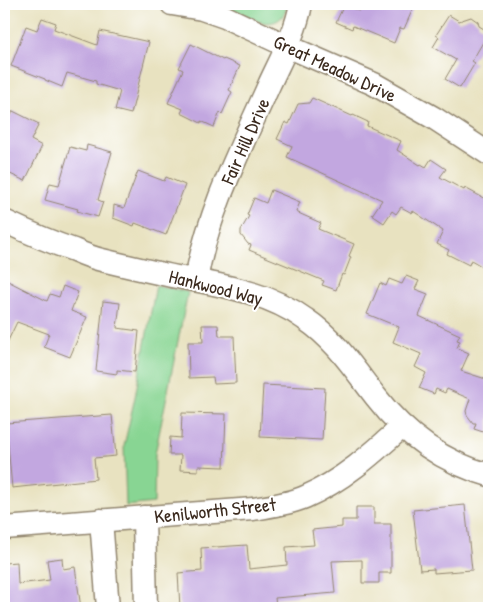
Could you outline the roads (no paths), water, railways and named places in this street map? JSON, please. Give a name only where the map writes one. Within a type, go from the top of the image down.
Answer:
[{"type":"street","name":"Great Meadow Drive","points":[[172,4],[218,14],[374,84],[434,118],[489,154]]},
{"type":"street","name":"Fair Hill Drive","points":[[196,280],[199,260],[214,212],[299,16],[301,4]]},
{"type":"street","name":"Hankwood Way","points":[[4,222],[40,238],[100,260],[244,291],[282,306],[305,318],[338,347],[376,398],[402,427],[423,444],[447,459],[489,475]]},
{"type":"street","name":"Kenilworth Street","points":[[4,528],[252,509],[278,505],[304,497],[351,471],[402,427]]},
{"type":"street","points":[[144,517],[146,608]]},
{"type":"street","points":[[101,520],[108,608]]}]
